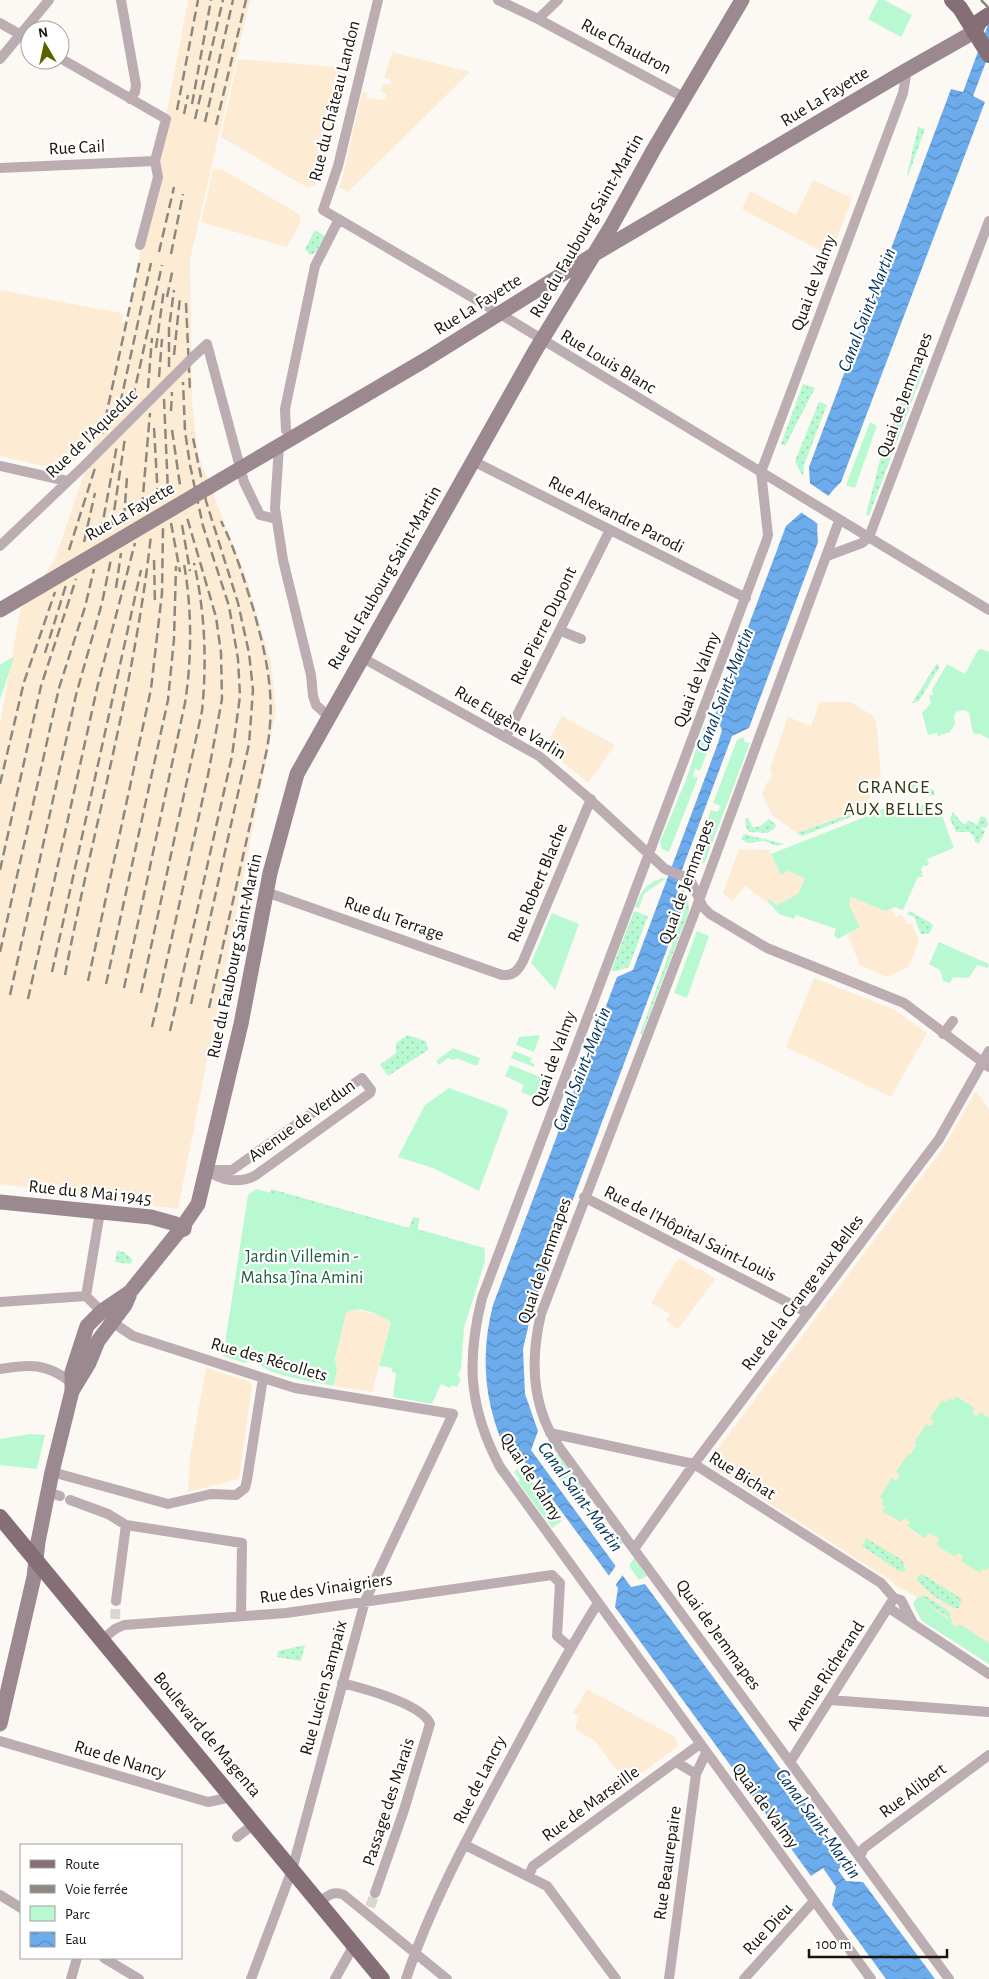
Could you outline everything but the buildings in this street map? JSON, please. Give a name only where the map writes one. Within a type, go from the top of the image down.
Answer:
[{"type":"main road","name":"Rue du Faubourg Saint-Martin","points":[[0,1724],[36,1561],[54,1494],[52,1472],[72,1387],[89,1363],[107,1317],[130,1292],[198,1204],[241,1024],[266,892],[296,774],[541,340],[593,255],[742,0]]},
{"type":"main road","points":[[952,0],[982,31]]},
{"type":"main road","points":[[989,15],[980,21],[989,55]]},
{"type":"main road","name":"Rue La Fayette","points":[[0,610],[286,443],[500,314],[593,255],[907,70],[982,31]]},
{"type":"main road","name":"Rue du 8 Mai 1945","points":[[0,1202],[151,1217],[180,1226]]},
{"type":"main road","name":"Boulevard de Magenta","points":[[0,1517],[382,1979]]},
{"type":"street","points":[[32,20],[49,0]]},
{"type":"street","points":[[121,0],[136,85],[135,92],[130,99]]},
{"type":"street","name":"Rue du Château Landon","points":[[323,210],[338,166],[378,0]]},
{"type":"street","name":"Rue Chaudron","points":[[498,0],[538,19],[685,98]]},
{"type":"street","points":[[538,19],[558,0]]},
{"type":"street","points":[[0,24],[20,35],[0,58]]},
{"type":"street","points":[[70,64],[166,119],[156,161],[158,177],[140,245]]},
{"type":"street","name":"Quai de Valmy","points":[[871,1979],[500,1467],[486,1440],[474,1394],[472,1374],[473,1334],[482,1298],[650,856],[768,535],[760,472],[903,93],[907,70]]},
{"type":"street","name":"Rue Cail","points":[[0,168],[156,161]]},
{"type":"street","name":"Rue Louis Blanc","points":[[323,210],[500,314],[839,521]]},
{"type":"street","points":[[328,716],[316,705],[313,696],[311,675],[283,560],[276,519],[286,443],[285,409],[313,273],[339,219]]},
{"type":"street","name":"Quai de Jemmapes","points":[[869,537],[989,221]]},
{"type":"street","name":"Rue de l'Aqueduc","points":[[0,546],[207,344],[240,469]]},
{"type":"street","name":"Rue Alexandre Parodi","points":[[472,461],[746,598]]},
{"type":"street","points":[[0,466],[67,481]]},
{"type":"street","points":[[240,469],[260,515],[276,519]]},
{"type":"street","points":[[839,521],[869,537],[989,610]]},
{"type":"street","name":"Quai de Jemmapes","points":[[839,521],[699,896],[694,914],[584,1197],[541,1314],[536,1337],[535,1383],[540,1409],[550,1433],[949,1979]]},
{"type":"street","name":"Rue Pierre Dupont","points":[[509,732],[610,530]]},
{"type":"street","points":[[827,556],[862,543],[869,537]]},
{"type":"street","points":[[561,631],[581,639]]},
{"type":"street","name":"Rue Eugène Varlin","points":[[361,657],[509,732],[591,799],[665,869],[690,879],[699,896]]},
{"type":"street","name":"Rue Robert Blache","points":[[511,976],[524,961],[591,799]]},
{"type":"street","name":"Rue du Terrage","points":[[266,892],[502,975],[511,976]]},
{"type":"street","points":[[699,896],[703,907],[710,914],[753,941],[904,1003],[986,1065]]},
{"type":"street","points":[[943,1034],[953,1021]]},
{"type":"street","name":"Rue de la Grange aux Belles","points":[[634,1548],[694,1464],[939,1139],[986,1065],[989,1051]]},
{"type":"street","name":"Avenue de Verdun","points":[[207,1170],[216,1169],[228,1172],[236,1166],[360,1079],[362,1078],[372,1090],[256,1175],[243,1181],[233,1180],[236,1166]]},
{"type":"street","points":[[207,1170],[214,1176],[233,1180]]},
{"type":"street","name":"Rue de l'Hôpital Saint-Louis","points":[[584,1197],[808,1313]]},
{"type":"street","points":[[0,1302],[86,1296],[100,1212]]},
{"type":"street","name":"Rue des Récollets","points":[[86,1296],[107,1317],[133,1336],[262,1378],[295,1388],[453,1414]]},
{"type":"street","points":[[0,1370],[28,1365],[36,1366],[51,1370],[72,1387]]},
{"type":"street","points":[[52,1472],[168,1504],[211,1494],[236,1495],[245,1488],[247,1480],[262,1378]]},
{"type":"street","name":"Rue Lucien Sampaix","points":[[250,1979],[292,1870],[365,1600],[453,1414]]},
{"type":"street","name":"Rue Bichat","points":[[550,1433],[694,1464],[881,1583],[894,1598],[901,1600],[915,1626]]},
{"type":"street","points":[[70,1500],[108,1514],[126,1525],[242,1543],[241,1616]]},
{"type":"street","points":[[116,1601],[126,1525]]},
{"type":"street","name":"Rue des Vinaigriers","points":[[102,1640],[116,1623],[286,1613],[365,1600],[552,1575],[560,1583],[557,1636],[570,1647]]},
{"type":"street","points":[[889,1608],[894,1598]]},
{"type":"street","name":"Rue de Lancry","points":[[406,1979],[415,1952],[465,1845],[570,1647],[598,1603]]},
{"type":"street","name":"Rue Bichat","points":[[889,1608],[989,1674]]},
{"type":"street","name":"Avenue Richerand","points":[[790,1762],[889,1608]]},
{"type":"street","name":"Passage des Marais","points":[[342,1683],[387,1695],[427,1717],[429,1721],[430,1729],[375,1893]]},
{"type":"street","points":[[830,1700],[989,1712]]},
{"type":"street","name":"Rue de Nancy","points":[[0,1741],[208,1802],[232,1797]]},
{"type":"street","name":"Rue de Marseille","points":[[529,1876],[533,1866],[676,1762],[703,1748]]},
{"type":"street","name":"Rue Beaurepaire","points":[[668,1979],[696,1774],[703,1748]]},
{"type":"street","name":"Rue Alibert","points":[[860,1856],[864,1848],[989,1755]]},
{"type":"street","points":[[676,1762],[696,1774]]},
{"type":"street","points":[[237,1837],[254,1824]]},
{"type":"street","points":[[465,1845],[547,1886],[616,1979]]},
{"type":"street","points":[[319,1902],[332,1893],[338,1892],[369,1910],[448,1979]]},
{"type":"street","points":[[0,1896],[20,1907]]},
{"type":"street","name":"Rue Dieu","points":[[744,1979],[814,1901]]},
{"type":"street","points":[[335,1979],[354,1945]]},
{"type":"street","points":[[71,1979],[77,1959]]},
{"type":"street","points":[[106,1959],[139,1979]]},
{"type":"shaded area","points":[[188,0],[250,0],[190,260],[192,401],[198,455],[248,583],[271,663],[276,711],[178,1209],[0,1184],[0,724],[20,611],[55,559],[96,438],[106,394],[95,440],[64,471],[0,456],[0,290],[124,314],[121,324],[128,318]]},
{"type":"shaded area","points":[[392,52],[470,72],[348,192],[340,188],[362,92],[367,93],[366,98],[386,100],[386,94],[380,91],[384,84],[390,84],[391,80],[384,78]]},
{"type":"shaded area","points":[[238,59],[348,68],[315,185],[308,188],[221,137]]},
{"type":"shaded area","points":[[213,169],[221,169],[299,214],[301,221],[287,247],[201,222]]},
{"type":"shaded area","points":[[813,180],[852,198],[830,256],[742,209],[750,191],[796,215]]},
{"type":"shaded area","points":[[820,702],[851,702],[875,717],[873,719],[876,721],[881,771],[865,808],[797,833],[772,815],[762,795],[766,784],[772,777],[770,768],[788,717],[811,726]]},
{"type":"shaded area","points":[[562,716],[615,745],[588,783],[545,747]]},
{"type":"shaded area","points":[[739,849],[769,850],[781,874],[788,871],[805,878],[798,894],[777,905],[769,899],[766,902],[745,886],[733,901],[723,893]]},
{"type":"shaded area","points":[[851,897],[885,911],[891,908],[896,917],[902,915],[907,924],[912,924],[919,941],[909,967],[887,977],[860,965],[847,934],[851,933],[856,923],[848,905]]},
{"type":"shaded area","points":[[814,978],[895,1010],[927,1033],[891,1097],[786,1047]]},
{"type":"shaded area","points":[[976,1091],[989,1109],[989,1664],[922,1621],[913,1604],[917,1597],[893,1584],[893,1582],[711,1466],[710,1459],[943,1148]]},
{"type":"shaded area","points":[[678,1259],[682,1259],[697,1270],[699,1268],[715,1279],[678,1329],[666,1321],[670,1314],[651,1303]]},
{"type":"shaded area","points":[[352,1309],[378,1314],[391,1321],[372,1392],[334,1386],[337,1369],[335,1359],[346,1313]]},
{"type":"shaded area","points":[[206,1368],[250,1382],[252,1387],[239,1479],[188,1492],[190,1457]]},
{"type":"shaded area","points":[[587,1689],[675,1737],[678,1746],[627,1784],[595,1741],[575,1729],[579,1716],[573,1713]]},
{"type":"green space","points":[[878,0],[884,0],[912,15],[901,37],[868,19]]},
{"type":"green space","points":[[918,127],[925,129],[908,176],[907,175]]},
{"type":"green space","points":[[315,230],[325,236],[315,253],[310,255],[305,249]]},
{"type":"green space","points":[[916,366],[924,369],[869,516],[866,515],[883,448]]},
{"type":"green space","points":[[803,384],[815,388],[785,446],[781,444]]},
{"type":"green space","points":[[819,402],[827,405],[804,465],[803,477],[795,461]]},
{"type":"green space","points":[[870,422],[877,426],[855,488],[846,485]]},
{"type":"green space","points":[[981,649],[989,652],[989,739],[978,733],[977,735],[973,733],[969,713],[965,710],[956,712],[954,716],[955,724],[950,732],[938,736],[937,733],[928,735],[922,713],[931,703],[929,695],[933,695],[932,690],[947,664],[965,674],[978,650]]},
{"type":"green space","points":[[14,658],[0,700],[0,665]]},
{"type":"green space","points":[[937,663],[939,668],[919,701],[912,703]]},
{"type":"green space","points":[[711,723],[715,732],[700,771],[695,769],[693,776],[698,778],[669,852],[662,849],[660,842],[686,780],[704,726]]},
{"type":"green space","points":[[743,737],[745,742],[750,743],[705,862],[699,864],[692,861],[711,810],[717,812],[721,806],[713,803],[737,740]]},
{"type":"green space","points":[[914,783],[923,783],[926,787],[934,790],[935,795],[917,793],[910,786]]},
{"type":"green space","points":[[930,802],[937,802],[954,848],[927,859],[929,863],[927,866],[923,865],[921,869],[923,877],[918,877],[903,910],[895,907],[885,911],[851,897],[849,905],[860,927],[838,939],[834,935],[836,929],[796,915],[794,919],[779,914],[767,901],[769,899],[777,905],[798,894],[805,878],[788,871],[781,875],[771,854],[882,809],[911,817],[915,815],[917,807]]},
{"type":"green space","points":[[866,808],[864,812],[802,836],[797,833]]},
{"type":"green space","points":[[953,812],[963,824],[966,824],[968,820],[977,825],[981,816],[986,818],[988,824],[986,828],[982,827],[981,829],[985,831],[979,844],[975,842],[974,836],[969,832],[956,832],[950,819]]},
{"type":"green space","points":[[748,818],[752,827],[759,827],[769,819],[776,825],[768,833],[749,832],[745,819]]},
{"type":"green space","points":[[744,834],[784,844],[777,846],[764,841],[747,843],[741,839]]},
{"type":"green space","points":[[662,878],[665,879],[644,894],[639,908],[635,907],[645,889]]},
{"type":"green space","points":[[680,884],[688,896],[689,911],[642,1034],[640,1034],[685,909]]},
{"type":"green space","points":[[634,911],[648,916],[629,967],[611,971]]},
{"type":"green space","points":[[909,911],[931,923],[933,926],[929,934],[921,934],[914,917],[907,914]]},
{"type":"green space","points":[[552,913],[579,924],[555,990],[531,963]]},
{"type":"green space","points":[[697,931],[709,936],[687,998],[674,993]]},
{"type":"green space","points":[[939,942],[989,964],[988,968],[977,965],[969,978],[953,977],[950,983],[943,981],[940,970],[929,964]]},
{"type":"green space","points":[[407,1035],[426,1041],[428,1050],[388,1076],[380,1065],[396,1053],[396,1043]]},
{"type":"green space","points":[[540,1035],[534,1052],[516,1045],[519,1037]]},
{"type":"green space","points":[[453,1048],[480,1058],[477,1066],[456,1058],[454,1060],[448,1058],[439,1065],[436,1061]]},
{"type":"green space","points":[[514,1051],[532,1058],[530,1062],[535,1064],[534,1067],[511,1058]]},
{"type":"green space","points":[[510,1065],[553,1082],[545,1102],[521,1092],[524,1085],[505,1076]]},
{"type":"green space","points":[[449,1088],[506,1109],[508,1112],[479,1191],[433,1168],[398,1157],[425,1105]]},
{"type":"green space","name":"Jardin Villemin - Mahsa Jîna Amini","points":[[256,1189],[484,1248],[485,1261],[464,1328],[461,1370],[457,1375],[461,1379],[457,1387],[452,1385],[450,1388],[441,1384],[432,1404],[393,1397],[396,1373],[392,1372],[392,1368],[379,1366],[391,1322],[374,1313],[357,1309],[346,1313],[335,1359],[337,1369],[334,1386],[288,1377],[270,1371],[253,1362],[245,1363],[223,1356],[248,1195]]},
{"type":"green space","points":[[271,1189],[409,1228],[413,1217],[420,1219],[417,1229],[484,1248],[485,1255],[270,1193]]},
{"type":"green space","points":[[117,1251],[124,1252],[133,1260],[130,1264],[115,1262]]},
{"type":"green space","points":[[956,1396],[975,1408],[972,1413],[977,1416],[980,1412],[989,1418],[989,1567],[986,1571],[982,1568],[980,1573],[961,1561],[963,1556],[958,1553],[955,1557],[936,1545],[940,1539],[929,1533],[925,1538],[907,1526],[910,1522],[904,1518],[901,1522],[882,1511],[885,1507],[881,1504],[884,1500],[880,1497],[892,1478],[896,1481],[900,1475],[896,1472],[917,1444],[914,1443],[926,1424],[931,1426],[934,1421],[930,1418],[942,1400],[946,1402],[949,1398],[953,1401]]},
{"type":"green space","points":[[30,1434],[45,1435],[37,1469],[0,1465],[0,1439]]},
{"type":"green space","points":[[549,1448],[555,1456],[558,1454],[582,1487],[571,1495],[541,1454]]},
{"type":"green space","points":[[522,1466],[562,1521],[552,1528],[518,1482],[520,1480],[514,1472]]},
{"type":"green space","points":[[614,1532],[623,1543],[613,1552],[603,1539]]},
{"type":"green space","points":[[866,1538],[902,1560],[906,1570],[901,1572],[897,1570],[862,1546]]},
{"type":"green space","points":[[634,1558],[647,1576],[639,1580],[629,1566]]},
{"type":"green space","points":[[919,1575],[924,1575],[962,1599],[959,1608],[954,1608],[929,1592],[917,1580]]},
{"type":"green space","points":[[924,1595],[946,1609],[951,1615],[950,1618],[918,1598]]},
{"type":"green space","points":[[918,1597],[948,1619],[949,1617],[953,1620],[951,1624],[957,1627],[959,1624],[989,1643],[989,1664],[922,1621],[913,1604]]},
{"type":"green space","points":[[305,1645],[301,1661],[277,1657],[278,1651]]},
{"type":"water","name":"Canal Saint-Martin","points":[[989,22],[989,54],[973,96],[985,102],[841,482],[824,502],[821,509],[817,532],[818,542],[749,728],[732,736],[676,886],[682,909],[533,1306],[523,1349],[525,1394],[538,1431],[531,1450],[631,1587],[645,1584],[847,1860],[838,1870],[846,1881],[863,1882],[935,1979],[886,1979],[832,1905],[836,1887],[823,1868],[811,1876],[615,1607],[618,1588],[519,1454],[506,1451],[493,1415],[489,1397],[486,1379],[486,1342],[493,1305],[617,977],[633,970],[718,743],[722,730],[715,715],[786,526],[801,513],[810,483],[809,467],[951,89],[963,92]]},
{"type":"pier","points":[[808,482],[830,497],[818,524],[799,511]]},
{"type":"pier","points":[[617,1564],[624,1573],[615,1586],[608,1577]]},
{"type":"tunnel","points":[[115,1619],[116,1601]]},
{"type":"tunnel","points":[[370,1907],[375,1893]]},
{"type":"railway","points":[[177,110],[198,0]]},
{"type":"railway","points":[[192,104],[211,0]]},
{"type":"railway","points":[[195,119],[223,0]]},
{"type":"railway","points":[[205,122],[233,0]]},
{"type":"railway","points":[[216,125],[246,0]]},
{"type":"railway","points":[[981,0],[989,8]]},
{"type":"railway","points":[[184,114],[188,95]]},
{"type":"railway","points":[[159,252],[174,187]]},
{"type":"railway","points":[[171,254],[183,194]]},
{"type":"railway","points":[[102,434],[140,260]]},
{"type":"railway","points":[[117,418],[151,263]]},
{"type":"railway","points":[[133,398],[162,265]]},
{"type":"railway","points":[[167,297],[173,268]]},
{"type":"railway","points":[[156,348],[164,289]]},
{"type":"railway","points":[[169,367],[169,328],[174,290]]},
{"type":"railway","points":[[174,355],[180,297]]},
{"type":"railway","points":[[186,303],[190,391]]},
{"type":"railway","points":[[148,388],[152,338]]},
{"type":"railway","points":[[159,377],[162,339]]},
{"type":"railway","points":[[170,1031],[232,756],[240,696],[238,659],[229,606],[203,526],[190,465],[185,431],[183,382]]},
{"type":"railway","points":[[171,411],[172,392]]},
{"type":"railway","points":[[164,399],[168,492]]},
{"type":"railway","points":[[142,507],[150,413]]},
{"type":"railway","points":[[154,428],[158,498]]},
{"type":"railway","points":[[172,430],[180,485]]},
{"type":"railway","points":[[191,1004],[249,744],[253,690],[249,653],[238,603],[206,501],[192,433]]},
{"type":"railway","points":[[112,525],[125,438]]},
{"type":"railway","points":[[101,532],[117,445]]},
{"type":"railway","points":[[69,550],[95,468]]},
{"type":"railway","points":[[124,518],[127,477]]},
{"type":"railway","points":[[84,542],[95,493]]},
{"type":"railway","points":[[152,1027],[208,775],[222,699],[221,653],[216,617],[186,514]]},
{"type":"railway","points":[[209,1008],[267,749],[271,712],[269,678],[258,626],[239,564],[221,521]]},
{"type":"railway","points":[[171,523],[180,572]]},
{"type":"railway","points":[[182,525],[190,571]]},
{"type":"railway","points":[[88,981],[151,689],[162,593],[163,528]]},
{"type":"railway","points":[[65,975],[135,646],[151,535]]},
{"type":"railway","points":[[28,999],[98,684],[135,543]]},
{"type":"railway","points":[[116,588],[121,553]]},
{"type":"railway","points":[[10,995],[76,695],[102,603],[111,559]]},
{"type":"railway","points":[[154,560],[155,603]]},
{"type":"railway","points":[[141,993],[202,711],[204,674],[203,618],[194,563]]},
{"type":"railway","points":[[124,988],[185,703],[189,669],[190,634],[189,598],[184,564]]},
{"type":"railway","points":[[106,984],[168,700],[174,639],[176,566]]},
{"type":"railway","points":[[0,952],[59,688],[85,607],[94,569]]},
{"type":"railway","points":[[52,972],[141,570]]},
{"type":"railway","points":[[0,870],[41,686],[76,579]]},
{"type":"railway","points":[[45,653],[66,585]]},
{"type":"railway","points":[[0,784],[24,682],[55,592]]},
{"type":"district","name":"GRANGE AUX BELLES","points":[[894,798]]}]
